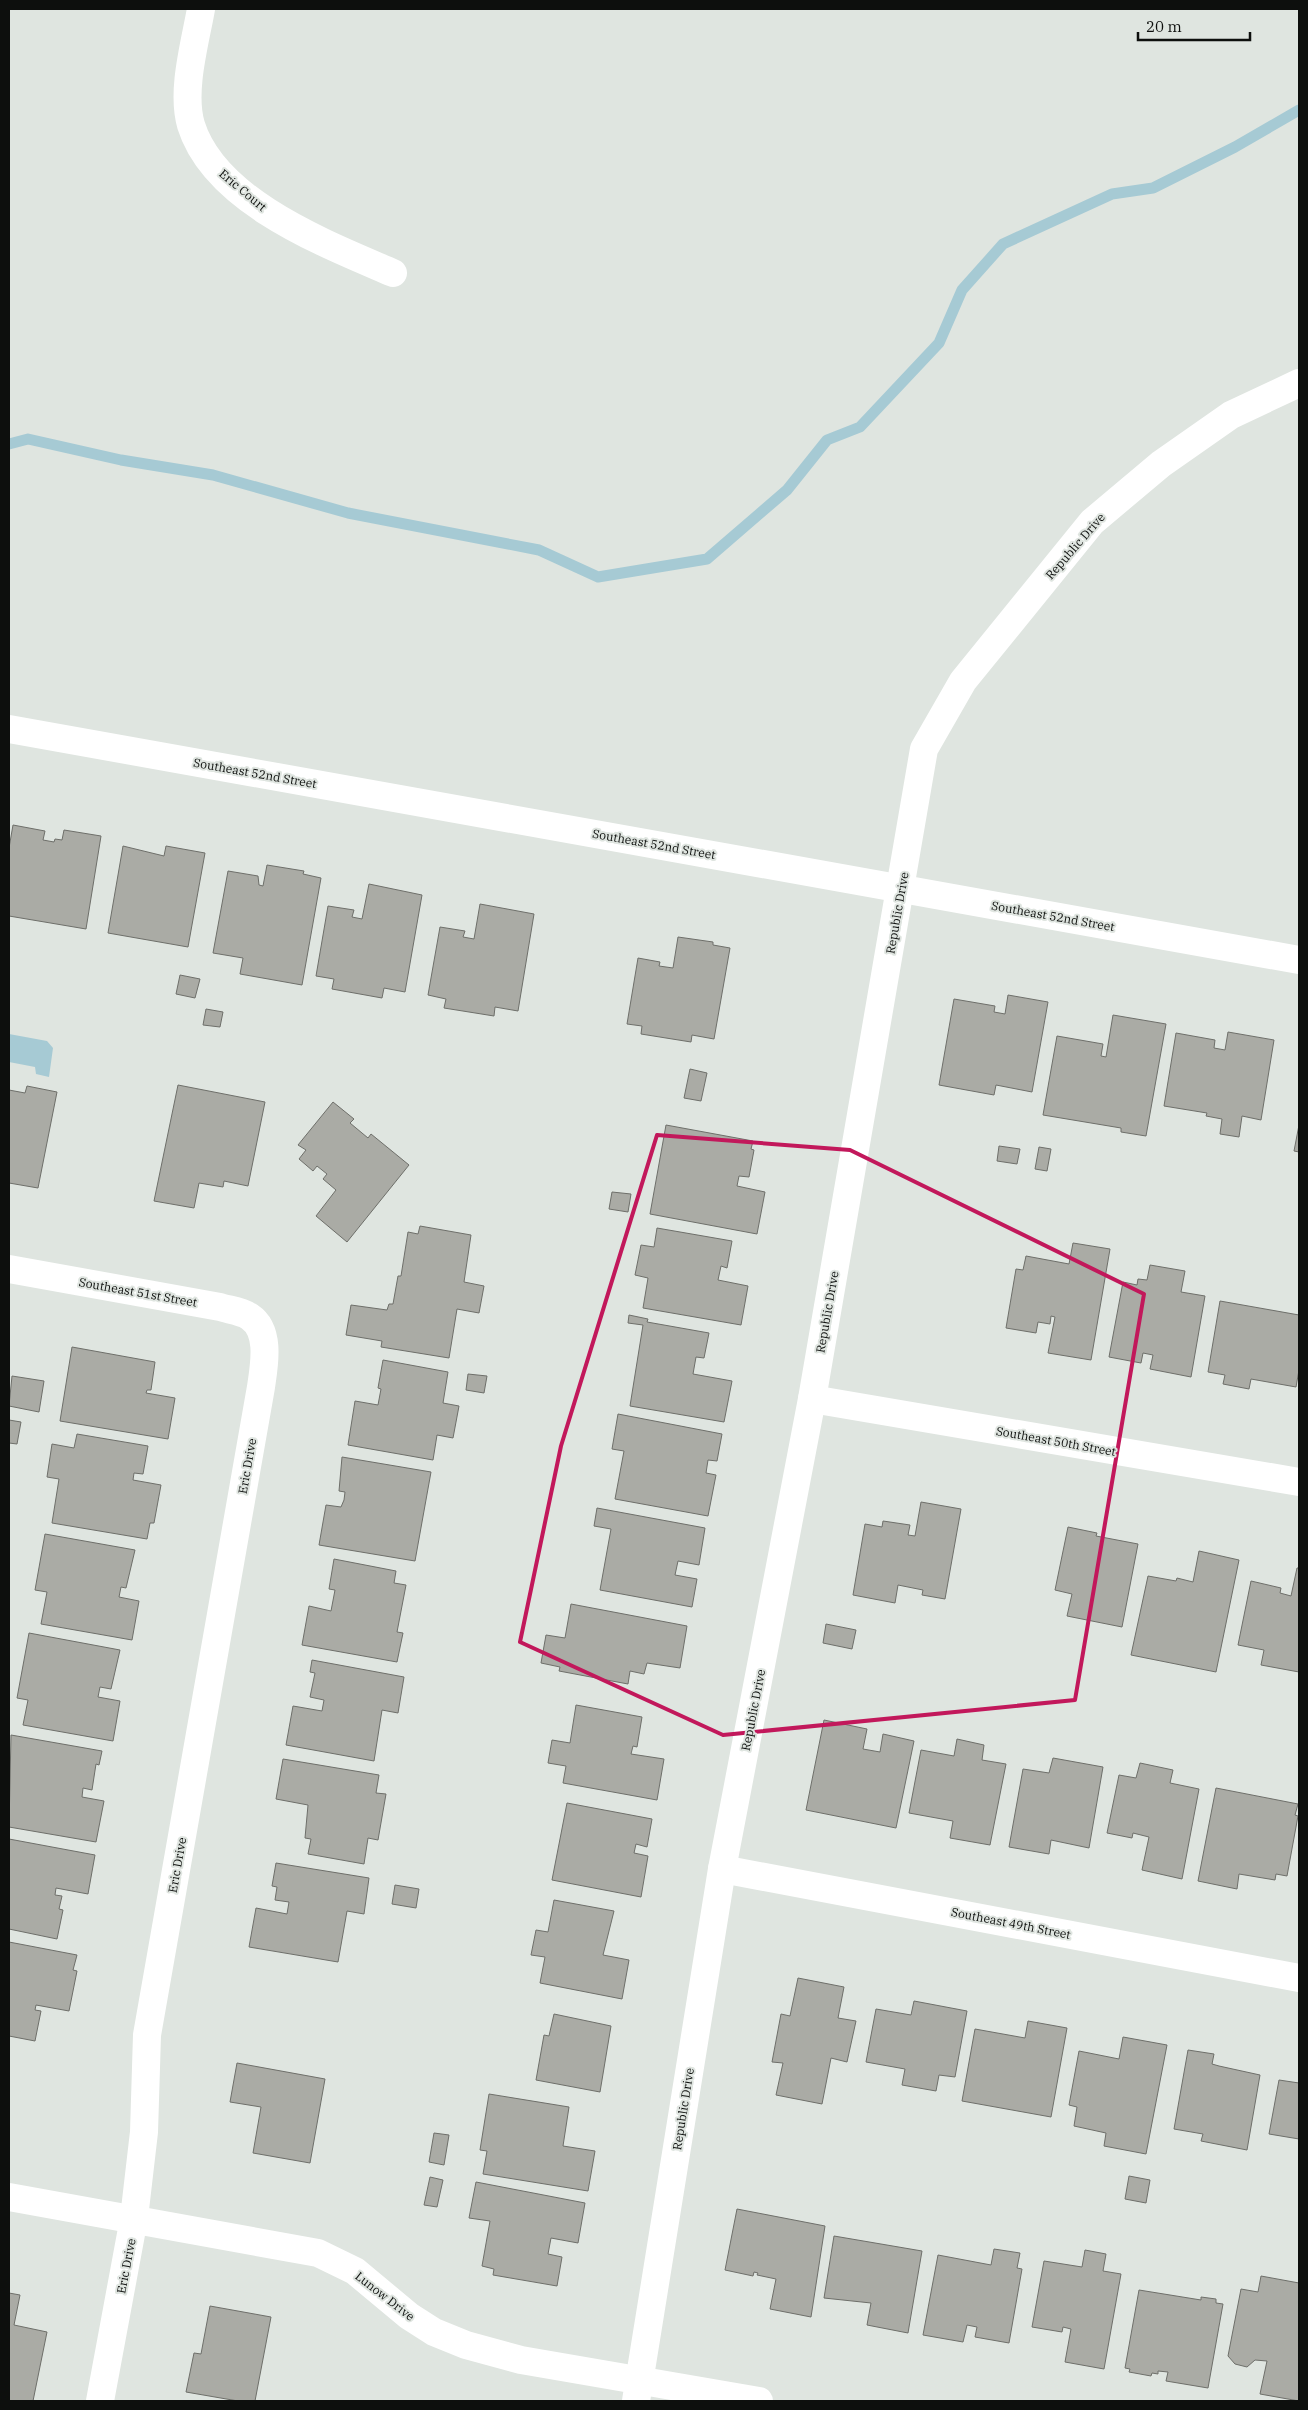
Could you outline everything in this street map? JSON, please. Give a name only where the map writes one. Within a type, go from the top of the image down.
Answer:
[{"type":"street","name":"Eric Court","points":[[200,9],[187,94],[191,124],[203,151],[221,174],[277,218],[315,240],[393,273]]},
{"type":"street","name":"Republic Drive","points":[[638,2391],[722,1869],[812,1399],[924,749],[963,680],[1092,522],[1161,464],[1231,414],[1299,383]]},
{"type":"street","name":"Southeast 52nd Street","points":[[9,729],[1299,960]]},
{"type":"street","name":"Southeast 51st Street","points":[[9,1270],[220,1307],[249,1316],[260,1330]]},
{"type":"street","name":"Eric Drive","points":[[100,2401],[134,2218],[144,2132],[147,2035],[261,1387],[264,1353],[260,1330]]},
{"type":"street","name":"Southeast 50th Street","points":[[812,1399],[1299,1482]]},
{"type":"street","name":"Southeast 49th Street","points":[[722,1869],[1299,1978]]},
{"type":"street","name":"Lunow Drive","points":[[9,2197],[134,2218],[318,2253],[355,2271],[415,2320],[434,2332],[466,2346],[638,2391],[759,2401]]},
{"type":"highlighted area","points":[[657,1135],[850,1150],[1144,1294],[1104,1541],[1075,1700],[723,1735],[520,1642],[561,1446]]},
{"type":"water","points":[[9,1034],[47,1041],[53,1048],[49,1077],[36,1074],[35,1067],[9,1062]]},
{"type":"building","points":[[13,825],[45,831],[43,840],[54,842],[55,839],[62,840],[64,830],[101,836],[86,929],[9,916],[9,848]]},
{"type":"building","points":[[123,846],[164,856],[166,846],[205,853],[188,947],[108,933]]},
{"type":"building","points":[[267,865],[304,871],[303,874],[321,878],[302,985],[240,974],[243,958],[213,953],[228,871],[258,876],[259,885],[263,886]]},
{"type":"building","points":[[369,884],[422,895],[405,992],[384,988],[382,998],[332,989],[334,979],[316,976],[328,906],[354,910],[352,917],[362,919]]},
{"type":"building","points":[[480,904],[534,914],[518,1011],[495,1007],[494,1016],[444,1008],[446,999],[428,995],[440,927],[465,931],[463,937],[474,939]]},
{"type":"building","points":[[678,937],[713,942],[713,945],[730,948],[714,1039],[692,1035],[691,1042],[641,1034],[642,1026],[627,1024],[638,958],[660,962],[659,966],[673,968]]},
{"type":"building","points":[[180,975],[200,979],[195,998],[176,994]]},
{"type":"building","points":[[1008,995],[1048,1002],[1032,1092],[996,1085],[994,1095],[939,1085],[954,999],[995,1006],[994,1012],[1005,1014]]},
{"type":"building","points":[[206,1009],[223,1012],[220,1027],[203,1025]]},
{"type":"building","points":[[1113,1015],[1166,1024],[1146,1136],[1121,1132],[1121,1128],[1043,1115],[1057,1036],[1103,1044],[1101,1056],[1106,1057]]},
{"type":"building","points":[[1228,1032],[1274,1040],[1261,1120],[1242,1116],[1239,1137],[1220,1134],[1222,1119],[1206,1116],[1207,1113],[1164,1106],[1176,1033],[1215,1040],[1214,1048],[1225,1050]]},
{"type":"building","points":[[690,1069],[707,1073],[701,1101],[684,1098]]},
{"type":"building","points":[[178,1085],[265,1102],[248,1186],[224,1181],[223,1187],[199,1183],[194,1208],[154,1201]]},
{"type":"building","points":[[27,1086],[57,1092],[38,1188],[9,1183],[9,1090],[25,1093]]},
{"type":"building","points":[[333,1102],[354,1119],[350,1123],[368,1138],[371,1134],[409,1165],[347,1242],[316,1216],[336,1190],[323,1179],[327,1174],[317,1166],[313,1171],[299,1159],[306,1150],[298,1145]]},
{"type":"building","points":[[666,1125],[753,1141],[751,1149],[754,1150],[749,1177],[739,1176],[737,1186],[765,1192],[757,1234],[650,1214]]},
{"type":"building","points":[[1299,1125],[1299,1152],[1294,1151]]},
{"type":"building","points":[[999,1146],[1020,1149],[1017,1164],[997,1161]]},
{"type":"building","points":[[1039,1147],[1051,1149],[1047,1171],[1035,1169]]},
{"type":"building","points":[[612,1192],[631,1194],[628,1212],[609,1209]]},
{"type":"building","points":[[420,1226],[471,1235],[464,1282],[484,1286],[479,1313],[457,1309],[449,1358],[381,1347],[382,1341],[346,1335],[351,1305],[387,1310],[389,1304],[393,1304],[398,1276],[401,1276],[408,1232],[418,1234]]},
{"type":"building","points":[[657,1228],[732,1241],[727,1268],[721,1266],[718,1280],[748,1286],[741,1325],[643,1308],[648,1278],[635,1275],[641,1245],[654,1247]]},
{"type":"building","points":[[1073,1243],[1110,1249],[1091,1360],[1048,1353],[1055,1317],[1051,1316],[1050,1324],[1038,1322],[1036,1333],[1006,1328],[1016,1269],[1023,1270],[1026,1256],[1069,1264]]},
{"type":"building","points":[[1150,1265],[1185,1271],[1181,1292],[1205,1296],[1191,1377],[1150,1369],[1153,1355],[1143,1353],[1141,1363],[1109,1357],[1123,1282],[1137,1285],[1138,1279],[1147,1280]]},
{"type":"building","points":[[1220,1301],[1299,1315],[1299,1370],[1296,1387],[1251,1379],[1249,1389],[1223,1384],[1225,1375],[1208,1372]]},
{"type":"building","points":[[629,1315],[648,1319],[647,1322],[709,1333],[704,1358],[696,1357],[693,1374],[732,1381],[724,1422],[630,1406],[643,1325],[628,1323]]},
{"type":"building","points":[[72,1347],[155,1362],[151,1390],[147,1390],[146,1393],[175,1398],[168,1439],[60,1421]]},
{"type":"building","points":[[383,1360],[448,1372],[443,1403],[459,1406],[453,1438],[437,1435],[433,1460],[348,1445],[355,1401],[378,1405],[381,1389],[378,1388]]},
{"type":"building","points":[[468,1374],[487,1376],[484,1393],[466,1390]]},
{"type":"building","points":[[12,1376],[44,1381],[39,1412],[9,1406]]},
{"type":"building","points":[[618,1414],[722,1434],[717,1461],[708,1460],[706,1473],[716,1475],[708,1516],[615,1499],[624,1451],[612,1449]]},
{"type":"building","points":[[9,1420],[21,1422],[17,1444],[9,1443]]},
{"type":"building","points":[[77,1434],[148,1446],[143,1474],[134,1473],[133,1480],[161,1485],[154,1523],[150,1523],[147,1539],[52,1523],[59,1479],[47,1477],[52,1444],[74,1448]]},
{"type":"building","points":[[342,1457],[431,1472],[415,1561],[319,1545],[326,1505],[341,1507],[344,1500],[345,1492],[339,1491]]},
{"type":"building","points":[[921,1502],[961,1509],[945,1599],[922,1595],[923,1590],[898,1585],[895,1603],[853,1595],[865,1524],[882,1527],[883,1521],[910,1525],[908,1535],[915,1536]]},
{"type":"building","points":[[597,1508],[705,1528],[699,1565],[678,1561],[675,1575],[697,1579],[692,1607],[600,1590],[611,1529],[594,1526]]},
{"type":"building","points":[[1068,1527],[1097,1533],[1096,1536],[1138,1544],[1122,1627],[1067,1616],[1072,1594],[1055,1590]]},
{"type":"building","points":[[45,1534],[135,1550],[126,1588],[121,1587],[119,1597],[139,1601],[132,1640],[41,1624],[47,1592],[35,1590]]},
{"type":"building","points":[[1199,1551],[1239,1560],[1216,1672],[1131,1655],[1148,1576],[1176,1581],[1177,1578],[1193,1582]]},
{"type":"building","points":[[334,1559],[396,1571],[394,1583],[406,1585],[397,1632],[403,1633],[397,1662],[302,1645],[309,1606],[331,1611],[335,1590],[329,1589]]},
{"type":"building","points":[[1297,1568],[1299,1568],[1299,1672],[1261,1665],[1264,1650],[1238,1645],[1251,1581],[1281,1588],[1280,1593],[1291,1596]]},
{"type":"building","points":[[571,1604],[687,1626],[680,1668],[647,1663],[644,1674],[630,1671],[628,1684],[559,1671],[560,1667],[541,1663],[546,1635],[565,1638]]},
{"type":"building","points":[[826,1624],[856,1630],[852,1649],[823,1643]]},
{"type":"building","points":[[29,1633],[120,1650],[111,1689],[100,1687],[98,1697],[120,1701],[113,1741],[23,1725],[28,1700],[17,1698]]},
{"type":"building","points":[[312,1660],[404,1677],[398,1713],[382,1710],[374,1761],[286,1745],[293,1706],[322,1711],[324,1700],[310,1697],[315,1673],[310,1672]]},
{"type":"building","points":[[576,1705],[642,1717],[637,1747],[633,1746],[631,1754],[664,1759],[657,1800],[563,1783],[566,1766],[548,1763],[552,1740],[570,1743]]},
{"type":"building","points":[[824,1720],[867,1729],[863,1749],[880,1752],[883,1734],[914,1741],[896,1828],[806,1810]]},
{"type":"building","points":[[11,1735],[102,1751],[99,1765],[96,1764],[92,1790],[83,1788],[82,1797],[104,1801],[96,1842],[9,1827]]},
{"type":"building","points":[[957,1739],[984,1745],[982,1760],[1006,1764],[990,1845],[950,1838],[953,1821],[909,1813],[921,1750],[954,1756]]},
{"type":"building","points":[[1053,1758],[1103,1767],[1089,1848],[1051,1840],[1049,1854],[1009,1847],[1023,1769],[1049,1773]]},
{"type":"building","points":[[283,1759],[379,1775],[376,1793],[386,1794],[378,1840],[368,1838],[364,1864],[308,1854],[311,1839],[305,1838],[308,1805],[276,1799]]},
{"type":"building","points":[[1140,1763],[1173,1770],[1170,1783],[1199,1789],[1182,1879],[1142,1870],[1149,1837],[1133,1833],[1132,1838],[1107,1833],[1119,1775],[1136,1778]]},
{"type":"building","points":[[1216,1788],[1298,1804],[1295,1815],[1298,1816],[1287,1876],[1276,1874],[1275,1880],[1239,1874],[1237,1889],[1198,1881]]},
{"type":"building","points":[[567,1803],[652,1819],[647,1847],[636,1844],[634,1853],[648,1856],[641,1897],[552,1880]]},
{"type":"building","points":[[9,1839],[95,1855],[88,1894],[56,1888],[55,1895],[62,1896],[59,1909],[63,1910],[57,1939],[9,1929]]},
{"type":"building","points":[[276,1863],[369,1878],[364,1914],[347,1911],[338,1962],[249,1947],[256,1908],[287,1914],[289,1902],[275,1900],[277,1887],[272,1886]]},
{"type":"building","points":[[395,1885],[419,1889],[416,1908],[392,1904]]},
{"type":"building","points":[[554,1900],[614,1911],[603,1955],[629,1960],[622,1999],[540,1983],[545,1957],[531,1955],[536,1930],[548,1932]]},
{"type":"building","points":[[9,1942],[77,1955],[73,1970],[77,1971],[69,2011],[36,2005],[35,2010],[41,2011],[35,2041],[9,2036]]},
{"type":"building","points":[[798,1978],[844,1987],[838,2018],[856,2021],[847,2062],[831,2058],[822,2104],[776,2095],[783,2063],[772,2062],[781,2014],[790,2016]]},
{"type":"building","points":[[914,2001],[967,2011],[955,2077],[939,2075],[936,2091],[902,2085],[905,2069],[866,2062],[876,2009],[911,2015]]},
{"type":"building","points":[[554,2014],[611,2026],[600,2092],[536,2080],[544,2035],[549,2036]]},
{"type":"building","points":[[1028,2021],[1067,2028],[1051,2117],[962,2101],[975,2029],[1025,2038]]},
{"type":"building","points":[[1123,2037],[1167,2045],[1146,2154],[1104,2146],[1106,2133],[1074,2126],[1077,2107],[1069,2105],[1079,2051],[1119,2059]]},
{"type":"building","points":[[1188,2050],[1214,2054],[1212,2064],[1260,2075],[1247,2150],[1201,2141],[1203,2134],[1174,2129]]},
{"type":"building","points":[[237,2063],[325,2079],[310,2163],[253,2153],[261,2107],[230,2102]]},
{"type":"building","points":[[1279,2080],[1299,2083],[1299,2139],[1269,2134]]},
{"type":"building","points":[[489,2094],[569,2107],[563,2146],[595,2151],[588,2191],[483,2174],[487,2151],[480,2150]]},
{"type":"building","points":[[434,2133],[449,2135],[444,2165],[429,2162]]},
{"type":"building","points":[[1129,2176],[1150,2180],[1146,2203],[1125,2199]]},
{"type":"building","points":[[430,2177],[443,2180],[437,2207],[424,2205]]},
{"type":"building","points":[[476,2182],[585,2203],[578,2243],[551,2238],[548,2254],[562,2257],[557,2286],[493,2275],[494,2269],[482,2266],[490,2221],[469,2218]]},
{"type":"building","points":[[737,2209],[825,2226],[811,2317],[770,2309],[776,2279],[757,2275],[758,2273],[754,2272],[753,2276],[725,2270]]},
{"type":"building","points":[[834,2236],[922,2251],[908,2333],[867,2325],[871,2303],[824,2298]]},
{"type":"building","points":[[994,2249],[1020,2253],[1017,2268],[1022,2269],[1009,2343],[975,2337],[977,2327],[967,2325],[963,2342],[923,2335],[938,2255],[991,2265]]},
{"type":"building","points":[[1085,2250],[1106,2254],[1103,2271],[1121,2274],[1104,2369],[1065,2362],[1071,2329],[1063,2327],[1062,2332],[1032,2327],[1044,2261],[1082,2267]]},
{"type":"building","points":[[1261,2276],[1299,2283],[1299,2401],[1260,2394],[1267,2361],[1255,2360],[1247,2367],[1235,2364],[1228,2356],[1241,2289],[1258,2292]]},
{"type":"building","points":[[1139,2290],[1201,2300],[1201,2297],[1216,2299],[1216,2303],[1223,2304],[1208,2388],[1166,2381],[1168,2372],[1158,2371],[1158,2374],[1152,2373],[1151,2376],[1129,2372],[1130,2369],[1125,2368]]},
{"type":"building","points":[[9,2293],[20,2295],[14,2325],[47,2332],[33,2401],[9,2401]]},
{"type":"building","points":[[210,2306],[271,2317],[255,2401],[238,2401],[186,2392],[194,2353],[201,2354]]},
{"type":"waterway","points":[[9,444],[28,439],[121,460],[213,475],[348,513],[539,550],[598,577],[707,559],[787,490],[827,440],[860,427],[939,343],[962,290],[1003,244],[1112,194],[1153,188],[1235,147],[1299,110]]}]
